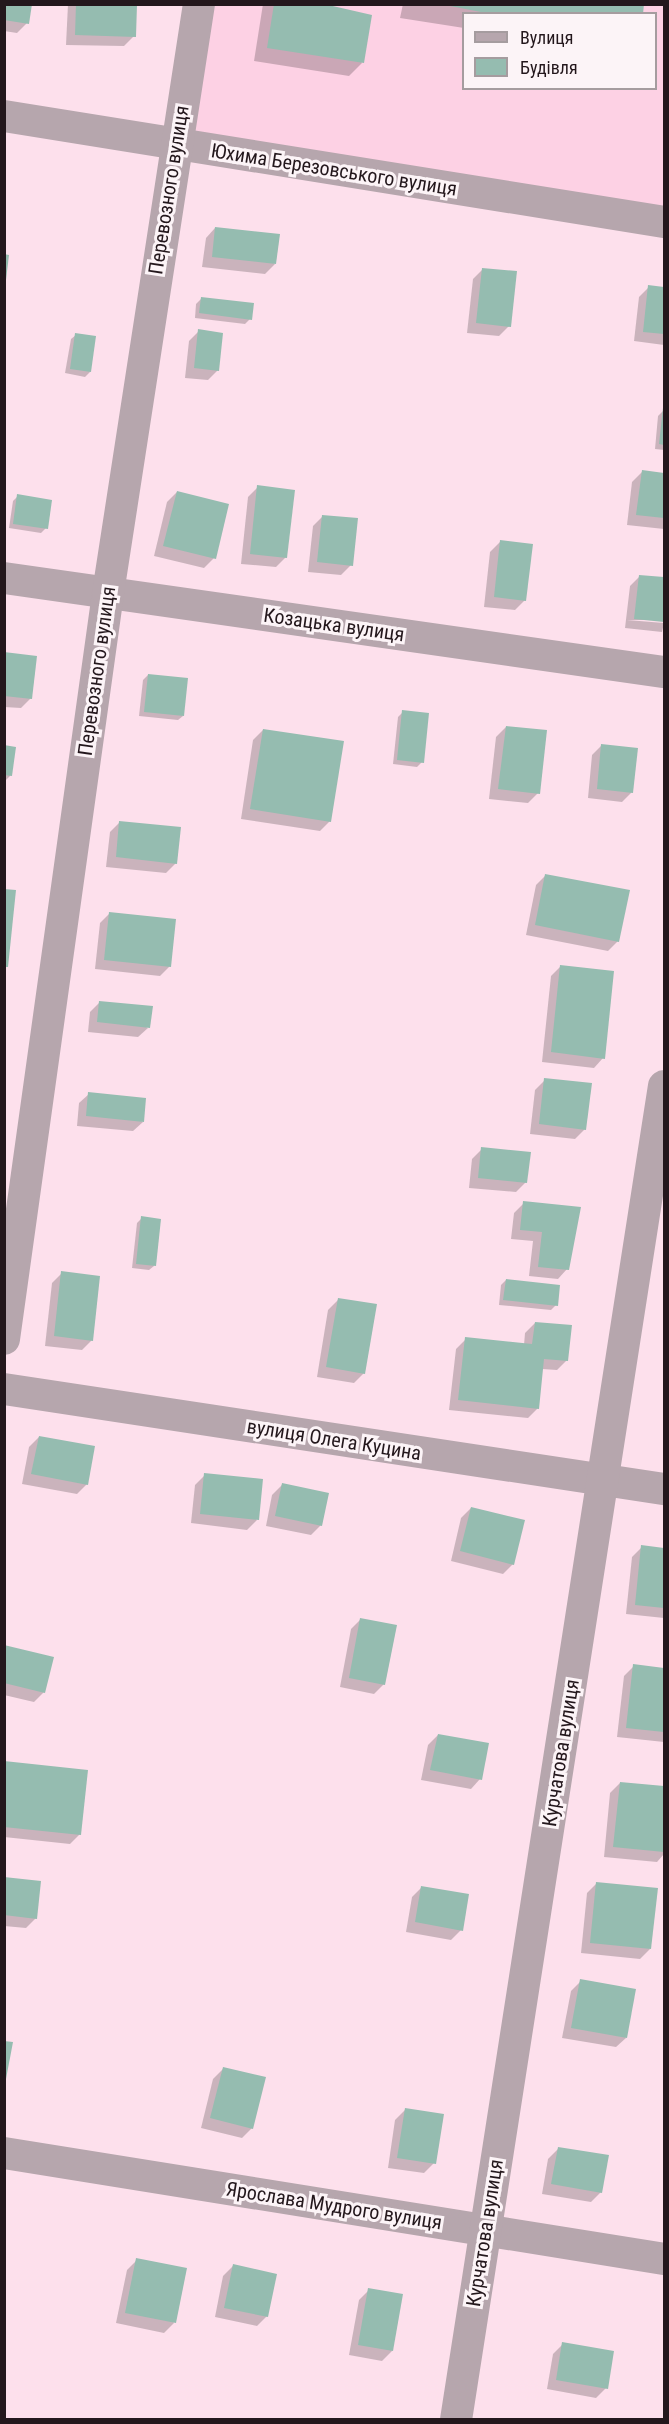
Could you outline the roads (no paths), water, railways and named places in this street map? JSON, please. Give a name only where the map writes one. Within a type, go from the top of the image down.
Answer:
[{"type":"street","name":"Перевозного вулиця","points":[[4,1339],[108,593],[198,4]]},
{"type":"street","name":"Юхима Березовського вулиця","points":[[4,116],[664,222]]},
{"type":"street","name":"Козацька вулиця","points":[[4,578],[664,672]]},
{"type":"street","name":"Курчатова вулиця","points":[[456,2420],[664,1086]]},
{"type":"street","name":"вулиця Олега Куцина","points":[[4,1389],[664,1489]]},
{"type":"street","name":"Ярослава Мудрого вулиця","points":[[4,2153],[664,2259]]}]
